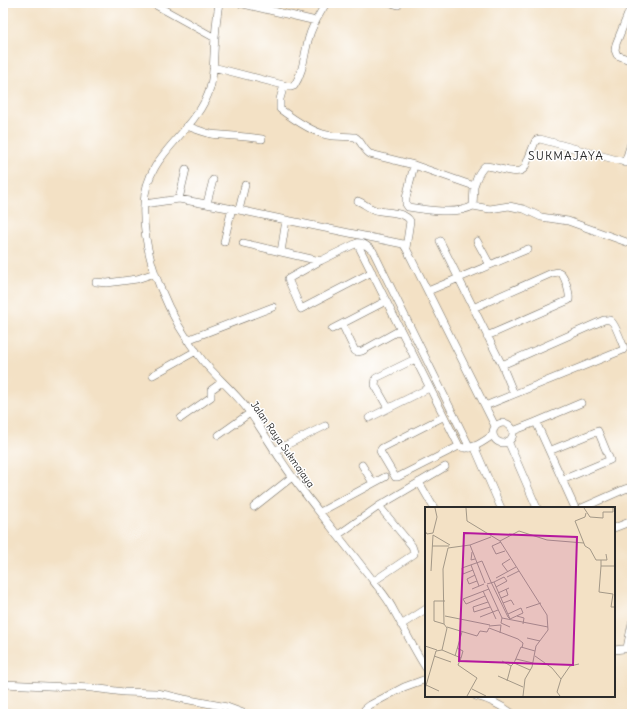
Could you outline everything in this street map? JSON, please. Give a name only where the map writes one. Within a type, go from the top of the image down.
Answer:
[{"type":"street","points":[[152,3],[214,38]]},
{"type":"street","name":"Jalan Raya Sukmajaya","points":[[219,3],[214,38],[213,67],[207,97],[202,106],[156,165],[149,177],[145,190],[144,222],[146,240],[155,273],[177,322],[188,340],[205,364],[250,412],[274,451],[299,487],[374,581],[394,609],[401,625],[425,666]]},
{"type":"street","points":[[239,3],[316,20]]},
{"type":"street","points":[[213,67],[284,85],[294,86],[304,63],[309,37],[316,20],[326,3]]},
{"type":"street","points":[[632,3],[630,15],[616,44],[615,50],[617,55],[632,61]]},
{"type":"street","points":[[284,85],[280,99],[280,109],[312,131],[329,136],[356,137],[365,151],[370,154],[414,165],[474,186]]},
{"type":"street","points":[[187,126],[212,134],[249,136],[262,139]]},
{"type":"street","points":[[473,206],[474,186],[477,175],[481,170],[485,166],[520,172],[525,167],[536,140],[540,139],[629,164],[632,140]]},
{"type":"street","points":[[414,165],[406,198],[406,204],[408,207],[441,211],[461,210],[473,206],[490,209],[509,206],[541,217],[568,220],[632,244]]},
{"type":"street","points":[[179,199],[186,169]]},
{"type":"street","points":[[206,204],[212,180]]},
{"type":"street","points":[[224,242],[245,185]]},
{"type":"street","points":[[144,204],[179,199],[236,209],[403,244],[496,426]]},
{"type":"street","points":[[358,200],[374,210],[403,215],[408,218],[410,221],[406,248]]},
{"type":"street","points":[[281,252],[286,220]]},
{"type":"street","points":[[440,241],[502,365],[514,394]]},
{"type":"street","points":[[477,241],[490,265]]},
{"type":"street","points":[[243,243],[320,261]]},
{"type":"street","points":[[357,243],[443,417],[459,446],[463,449],[472,447],[493,435]]},
{"type":"street","points":[[372,272],[301,309],[288,279],[357,243],[364,244],[373,251],[472,447],[500,507]]},
{"type":"street","points":[[428,291],[528,249]]},
{"type":"street","points":[[473,308],[552,273],[557,272],[563,276],[569,291],[569,300],[487,336]]},
{"type":"street","points":[[96,282],[107,283],[137,279],[155,273]]},
{"type":"street","points":[[332,329],[386,301]]},
{"type":"street","points":[[188,340],[273,307]]},
{"type":"street","points":[[485,406],[623,350],[624,348],[612,321],[604,320],[502,365]]},
{"type":"street","points":[[342,324],[355,351],[357,352],[400,330]]},
{"type":"street","points":[[153,375],[196,351]]},
{"type":"street","points":[[388,408],[375,385],[376,378],[415,359]]},
{"type":"street","points":[[181,418],[211,397],[211,390],[222,382]]},
{"type":"street","points":[[369,418],[429,388]]},
{"type":"street","points":[[513,432],[581,403]]},
{"type":"street","points":[[219,435],[250,412]]},
{"type":"street","points":[[443,417],[382,448],[380,451],[381,453],[394,475],[398,477],[459,446]]},
{"type":"street","points":[[536,422],[575,507]]},
{"type":"street","points":[[500,423],[506,423],[511,426],[513,432],[512,437],[506,443],[495,439],[493,431],[496,426],[500,423]]},
{"type":"street","points":[[274,451],[325,426]]},
{"type":"street","points":[[549,451],[598,430],[610,460],[562,480]]},
{"type":"street","points":[[508,441],[536,507]]},
{"type":"street","points":[[362,466],[372,483]]},
{"type":"street","points":[[338,536],[379,506],[445,467]]},
{"type":"street","points":[[254,507],[292,477]]},
{"type":"street","points":[[320,512],[385,477]]},
{"type":"street","points":[[419,482],[433,507]]},
{"type":"street","points":[[584,507],[625,489],[629,488],[632,491]]},
{"type":"street","points":[[374,581],[414,554],[412,546],[379,506]]},
{"type":"street","points":[[615,528],[632,521]]},
{"type":"street","points":[[401,625],[425,611]]},
{"type":"street","points":[[615,650],[630,648],[632,623]]},
{"type":"street","points":[[362,714],[370,705],[404,687],[425,679]]},
{"type":"street","points":[[3,684],[162,694],[227,707],[246,714]]},
{"type":"street","points":[[482,697],[513,714]]},
{"type":"district","name":"SUKMAJAYA","points":[[566,156]]}]
